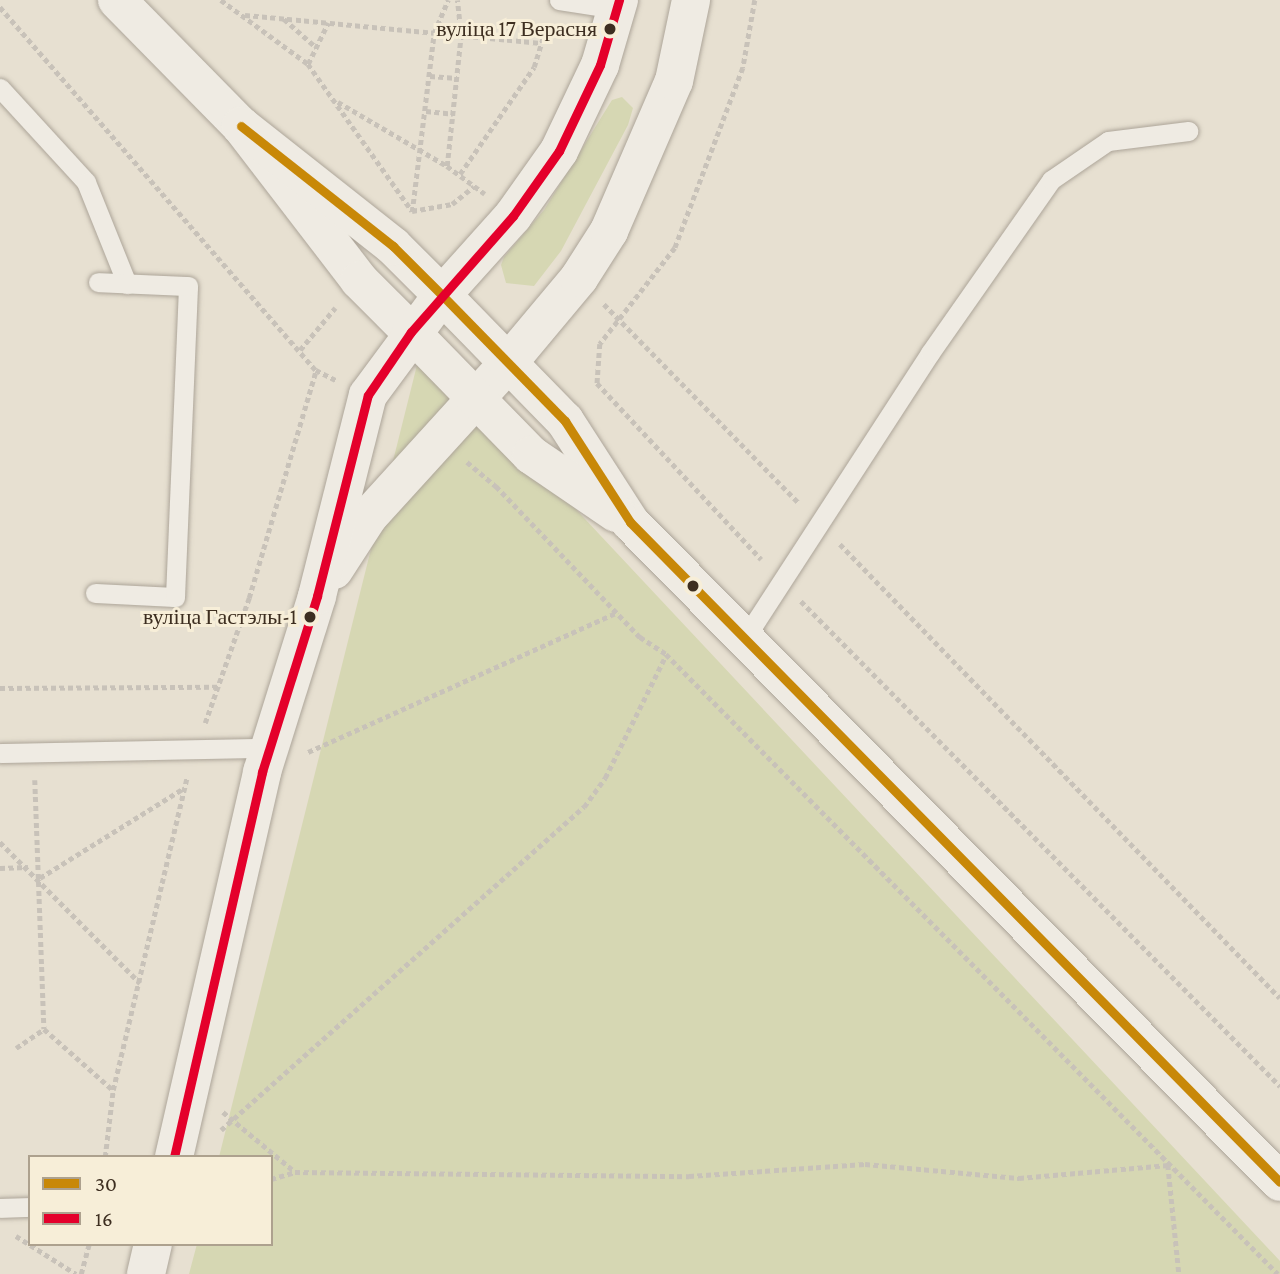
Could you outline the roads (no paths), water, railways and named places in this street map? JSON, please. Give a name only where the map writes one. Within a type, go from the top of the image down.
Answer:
[{"type":"main road","points":[[117,0],[241,126],[359,280],[531,455],[630,522]]},
{"type":"main road","points":[[317,596],[369,516],[478,401],[579,278],[610,231],[674,81],[691,0]]},
{"type":"main road","points":[[174,1155],[267,760],[317,596],[368,395],[411,332],[513,216],[559,151],[600,65],[618,5]]},
{"type":"main road","points":[[241,126],[393,246],[442,295],[565,421],[630,522],[743,641],[1280,1182]]},
{"type":"main road","points":[[146,1274],[153,1246]]},
{"type":"lane","points":[[559,0],[618,5]]},
{"type":"lane","points":[[0,89],[86,182],[127,284]]},
{"type":"lane","points":[[743,641],[930,353],[1051,180],[1108,141],[1188,131]]},
{"type":"lane","points":[[95,593],[175,597],[188,286],[98,282]]},
{"type":"lane","points":[[0,753],[267,760]]},
{"type":"lane","points":[[0,1208],[28,1207]]},
{"type":"place","name":"вуліца 17 Верасня","points":[[610,29]]},
{"type":"place","name":"вуліца Гастэлы-1","points":[[310,617]]}]
